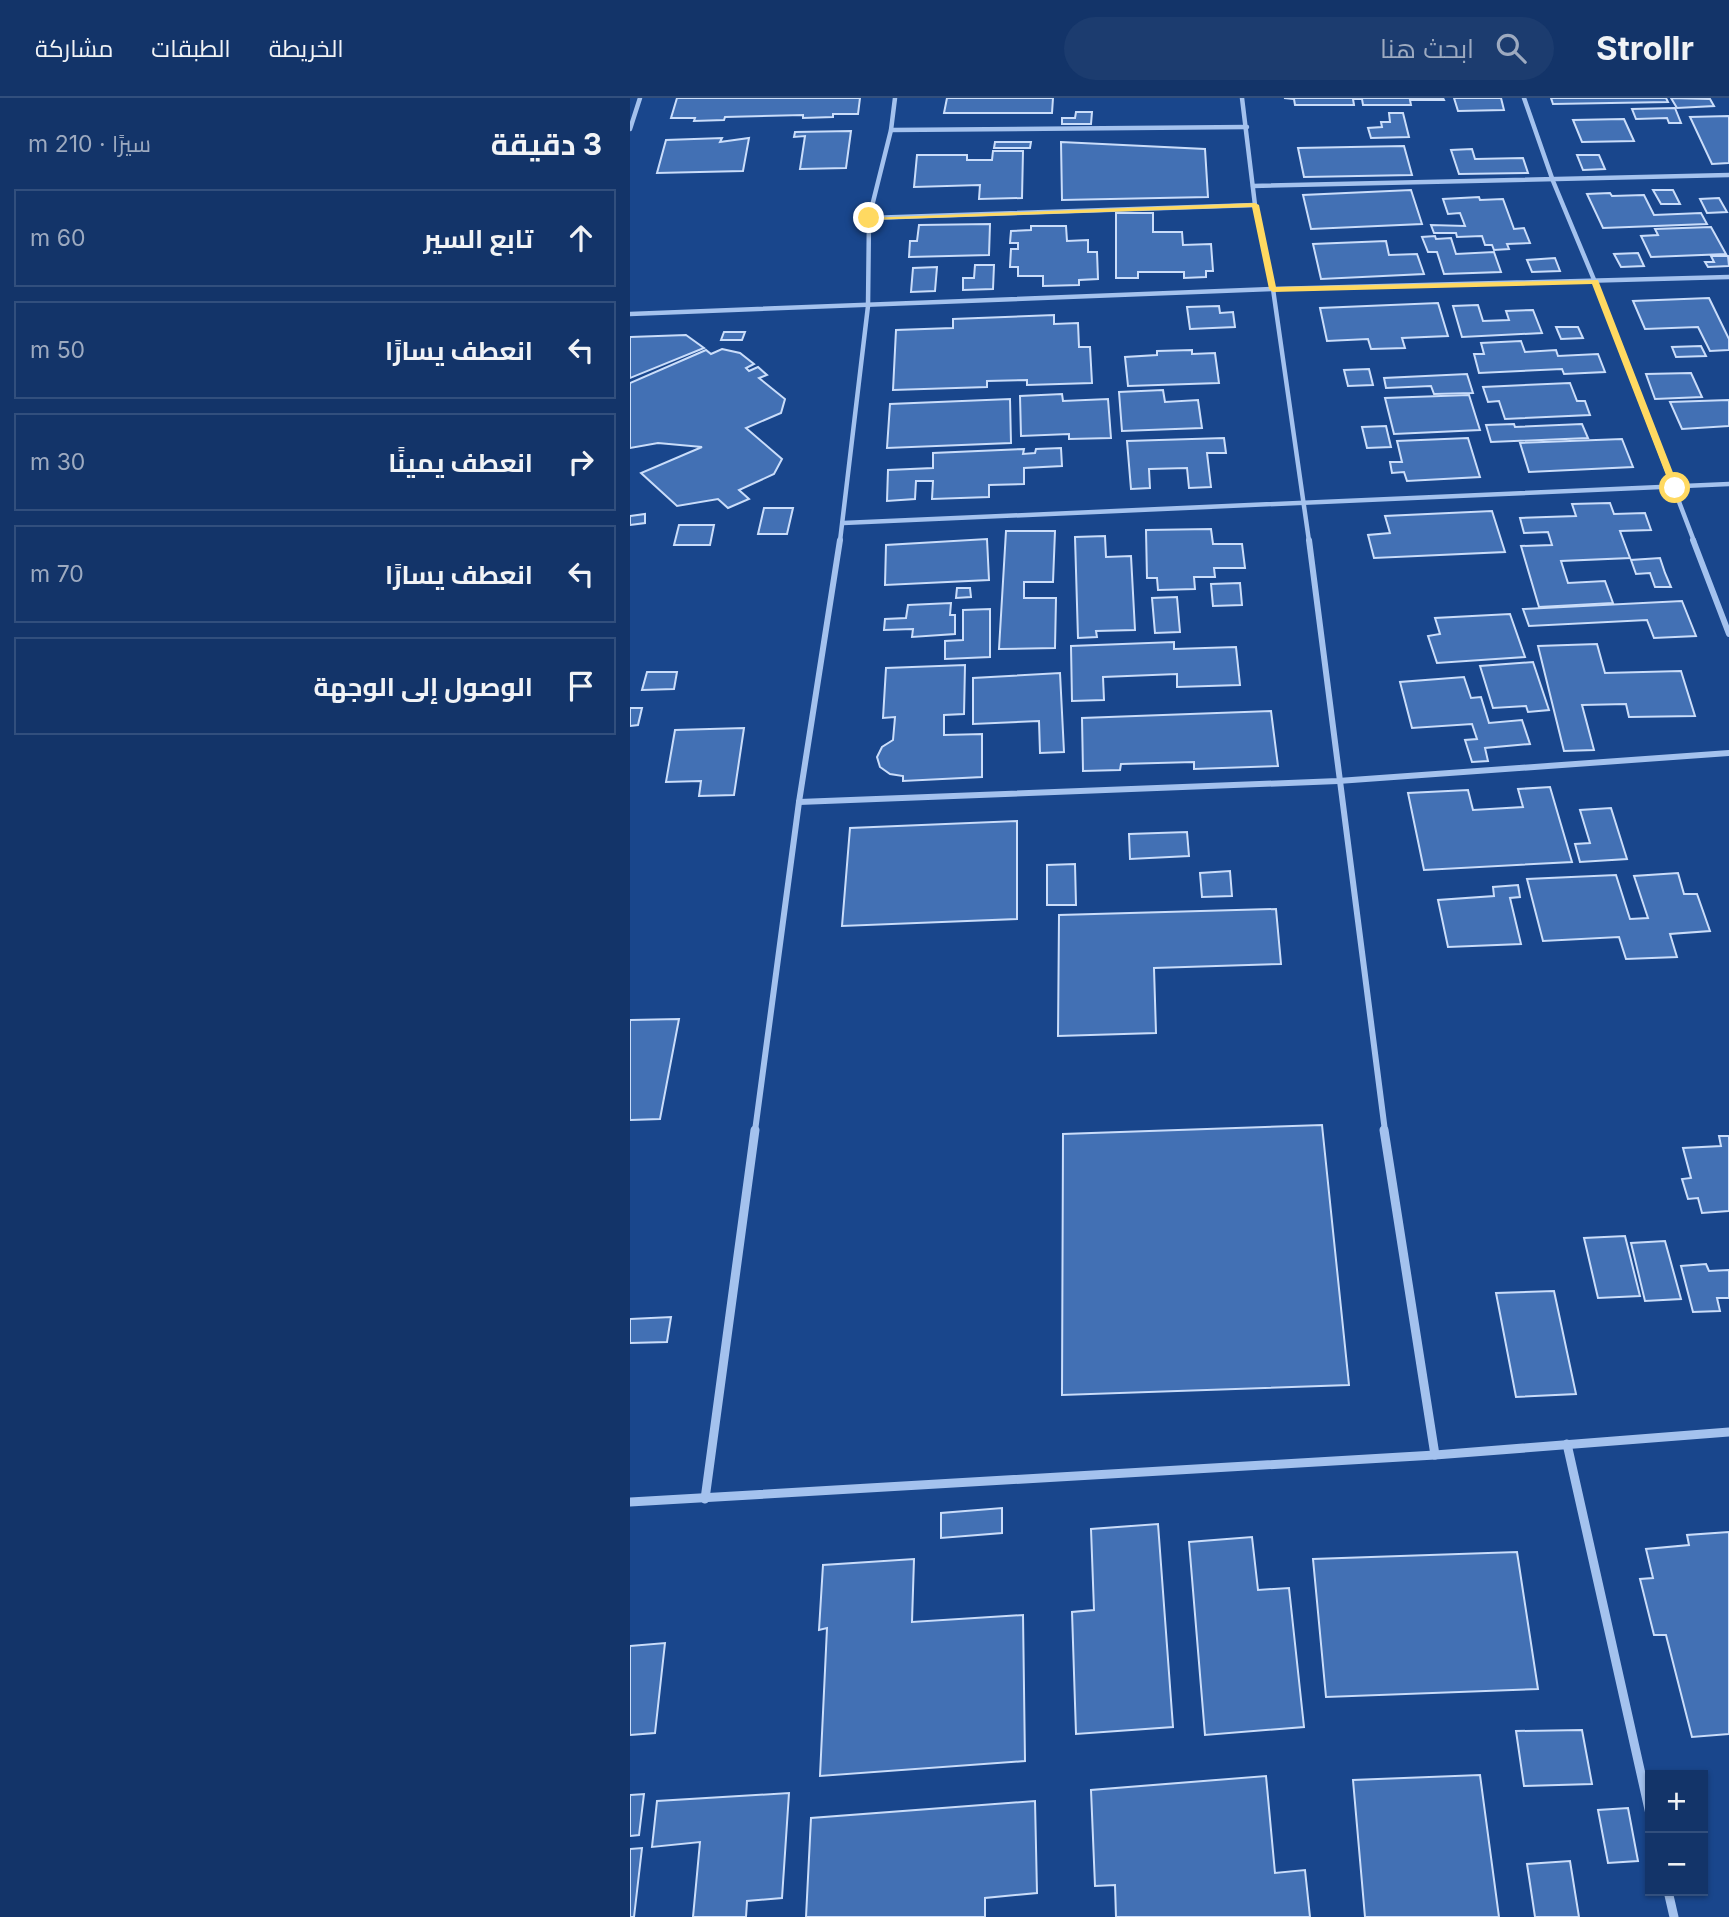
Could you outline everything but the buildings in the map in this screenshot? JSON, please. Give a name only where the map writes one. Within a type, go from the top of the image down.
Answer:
[{"type":"street","points":[[630,129],[640,98]]},
{"type":"street","points":[[705,1499],[799,802],[843,523],[868,306],[869,218],[891,130],[895,98]]},
{"type":"street","points":[[1242,98],[1255,205],[1273,289],[1304,502],[1377,1082],[1435,1455]]},
{"type":"street","points":[[1524,98],[1553,181],[1595,282],[1729,634]]},
{"type":"street","points":[[891,130],[1247,127]]},
{"type":"street","points":[[1253,186],[1729,175]]},
{"type":"street","points":[[869,218],[1255,205]]},
{"type":"street","points":[[630,314],[1273,289],[1729,277]]},
{"type":"street","points":[[843,523],[1729,484]]},
{"type":"street","points":[[799,802],[1338,781],[1729,753]]},
{"type":"street","points":[[630,1502],[1435,1455],[1729,1432]]},
{"type":"street","points":[[1567,1444],[1645,1792]]},
{"type":"street","points":[[1669,1896],[1674,1917]]},
{"type":"route","points":[[869,218],[1255,205],[1273,289],[1595,282],[1675,488]]}]
